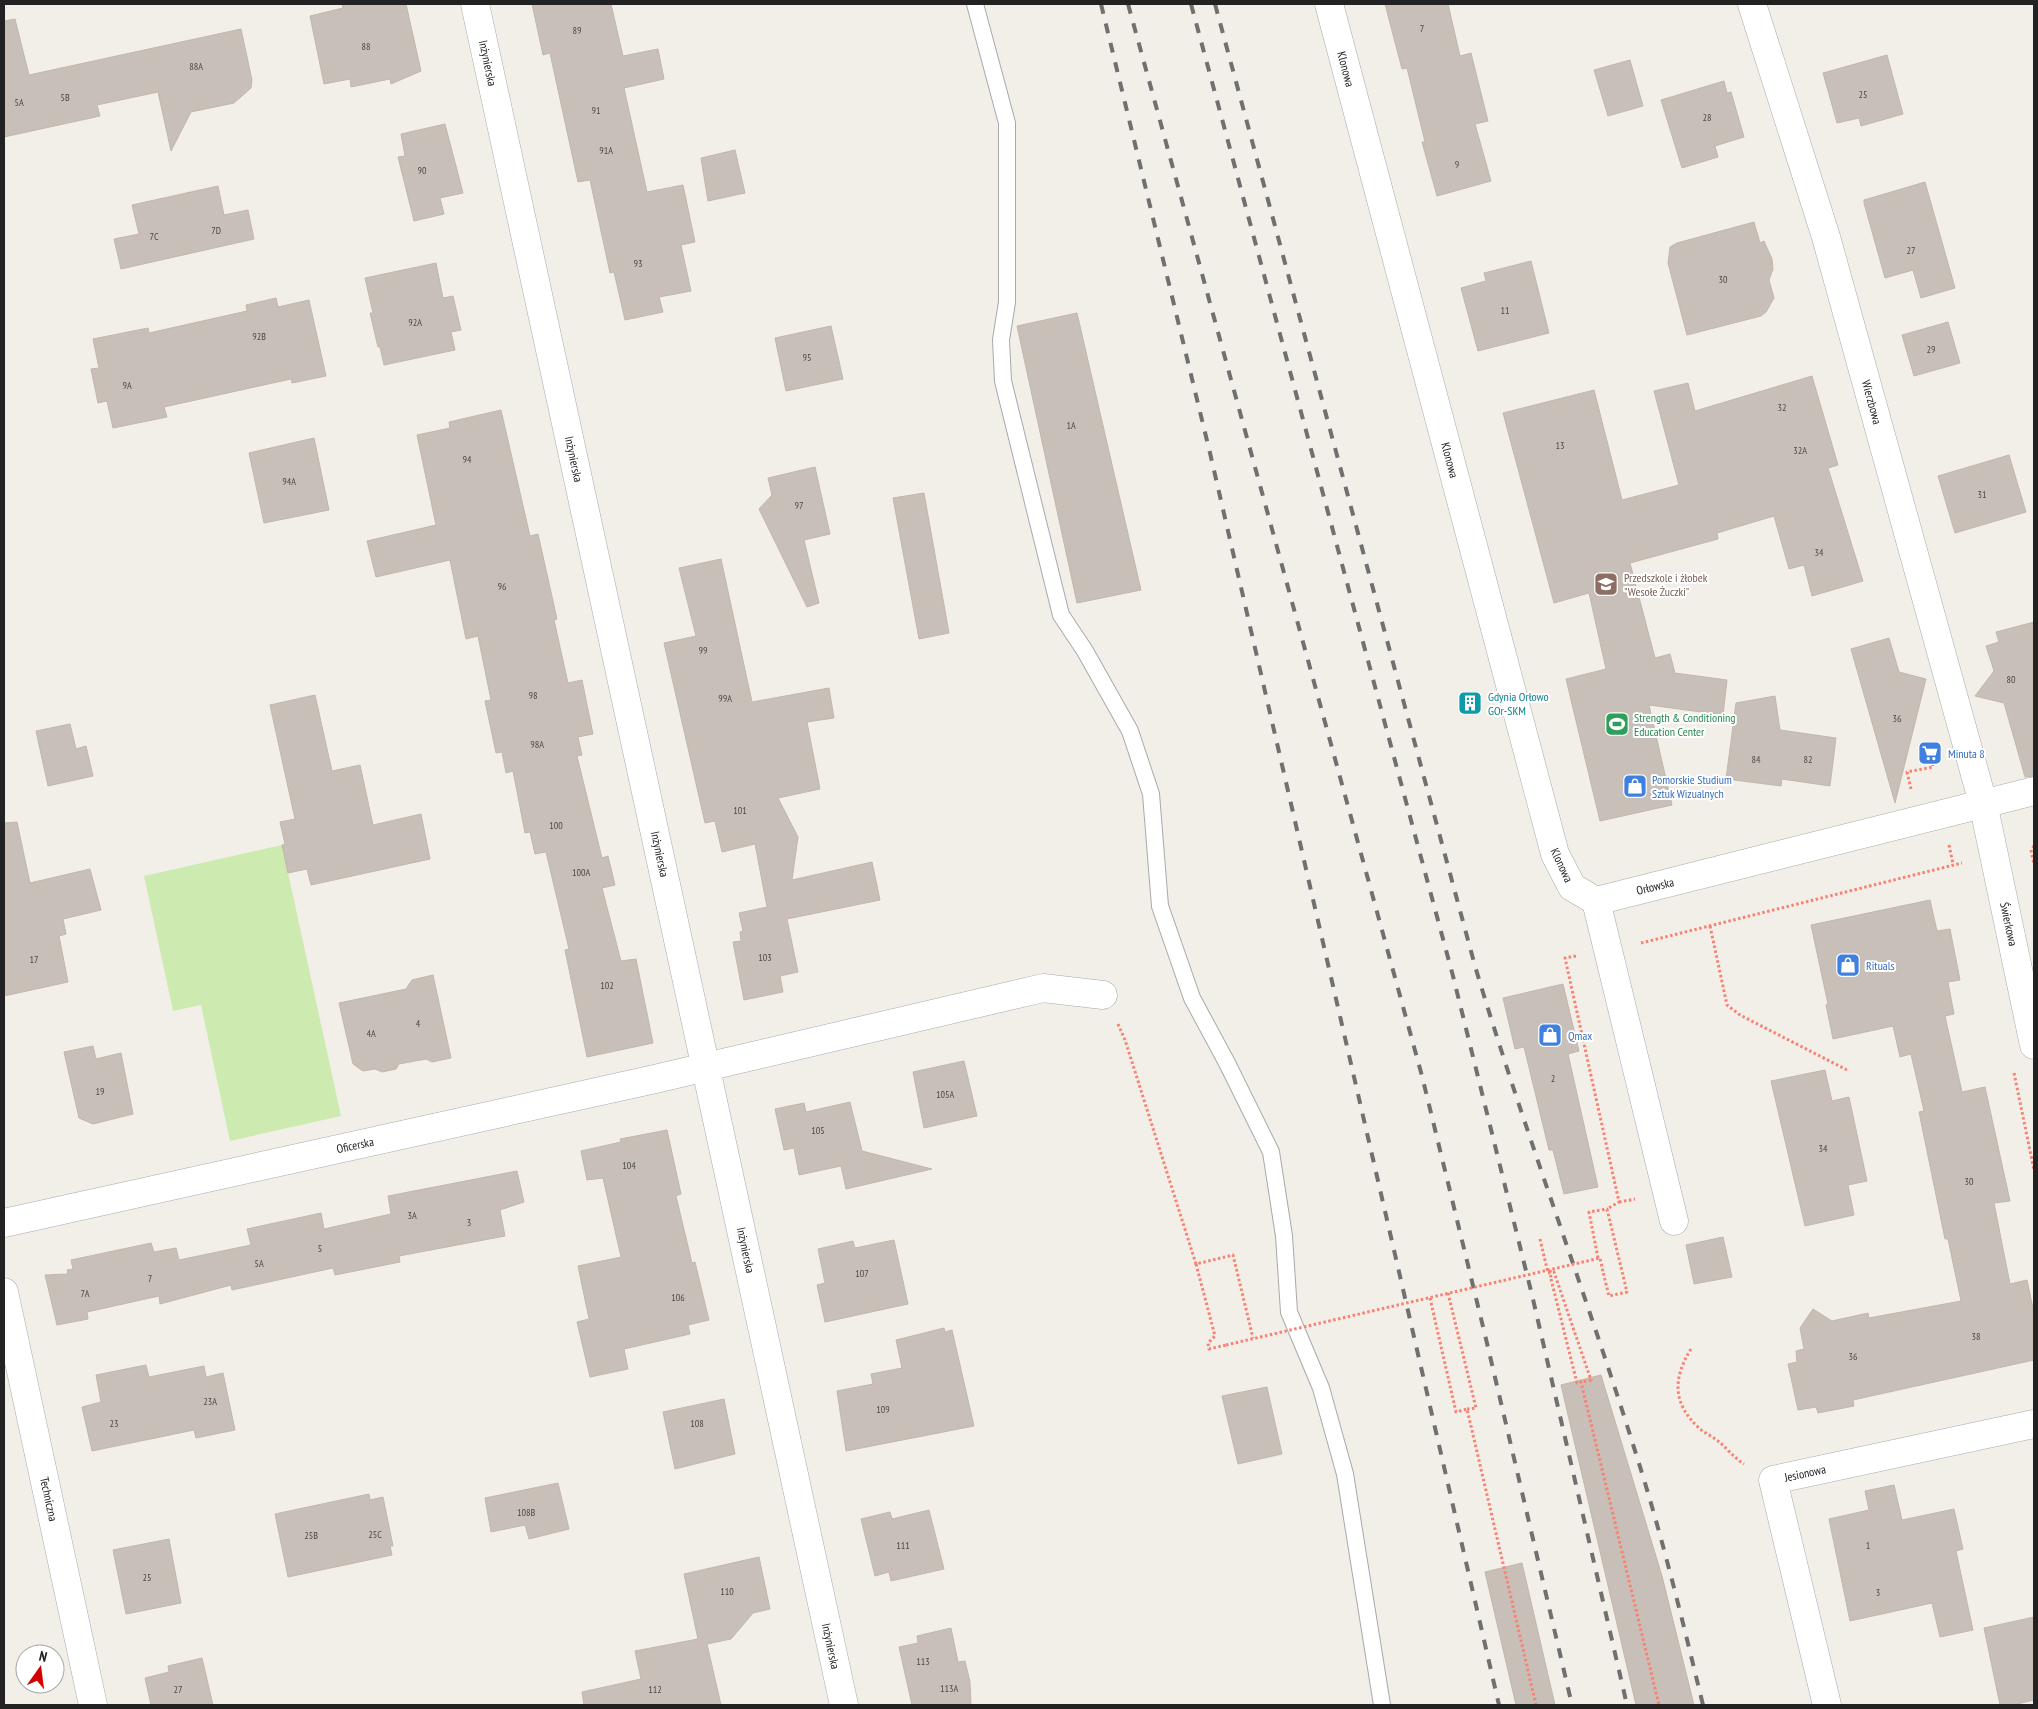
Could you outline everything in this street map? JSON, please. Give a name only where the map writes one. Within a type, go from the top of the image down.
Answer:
[{"type":"street","name":"Inżynierska","points":[[475,4],[844,1705]]},
{"type":"street","name":"Klonowa","points":[[1329,4],[1555,854],[1572,887],[1596,901]]},
{"type":"street","name":"Wierzbowa","points":[[1752,4],[1826,237],[1983,804]]},
{"type":"street","name":"Orłowska","points":[[1596,901],[2034,791]]},
{"type":"street","name":"Świerkowa","points":[[1983,804],[2034,1045]]},
{"type":"street","points":[[1596,901],[1674,1221]]},
{"type":"street","name":"Oficerska","points":[[4,1223],[706,1066],[1043,988],[1103,995]]},
{"type":"street","name":"Techniczna","points":[[4,1292],[93,1705]]},
{"type":"street","name":"Jesionowa","points":[[1827,1705],[1773,1480],[2034,1424]]},
{"type":"lane","points":[[974,4],[1007,123],[1007,302],[1000,340],[1003,381],[1061,615],[1085,651],[1130,731],[1151,794],[1160,906],[1189,988],[1271,1152],[1284,1236],[1289,1312],[1321,1388],[1345,1474],[1382,1705]]},
{"type":"path","points":[[1910,788],[1907,772],[1933,767],[1931,757]]},
{"type":"path","points":[[2034,846],[2031,850],[2034,864]]},
{"type":"path","points":[[1646,942],[1953,864]]},
{"type":"path","points":[[1710,926],[1727,1005],[1740,1015],[1849,1071]]},
{"type":"path","points":[[1565,958],[1619,1202],[1607,1208],[1589,1212],[1598,1258],[1600,1258],[1609,1296],[1627,1292],[1607,1208]]},
{"type":"path","points":[[1103,995],[1125,1040],[1196,1264],[1215,1336],[1208,1344],[1209,1349],[1598,1258]]},
{"type":"path","points":[[1548,1270],[1540,1239],[1548,1273],[1554,1272],[1591,1380],[1577,1383],[1575,1376],[1548,1270]]},
{"type":"path","points":[[1196,1264],[1233,1255],[1253,1338]]},
{"type":"path","points":[[1430,1298],[1456,1412],[1476,1408],[1448,1293]]},
{"type":"path","points":[[1691,1348],[1681,1365],[1677,1384],[1681,1408],[1699,1428],[1718,1441],[1739,1461],[1773,1480]]},
{"type":"path","points":[[1581,1382],[1659,1705]]},
{"type":"path","points":[[1467,1409],[1536,1705]]},
{"type":"green space","points":[[282,845],[341,1116],[230,1141],[201,1005],[173,1011],[144,876]]},
{"type":"building","points":[[342,4],[406,4],[421,71],[391,84],[390,79],[351,87],[350,79],[324,84],[310,16],[343,8]]},
{"type":"building","points":[[532,4],[611,4],[623,56],[658,49],[664,79],[624,88],[647,192],[683,185],[695,242],[681,245],[691,291],[659,297],[663,312],[625,320],[614,272],[610,273],[590,180],[578,182],[550,53],[543,55]]},
{"type":"building","points":[[1385,4],[1448,4],[1460,56],[1471,53],[1488,121],[1475,124],[1491,181],[1437,196],[1422,142],[1425,142],[1407,68],[1402,69]]},
{"type":"building","points":[[15,19],[29,75],[241,29],[252,80],[251,88],[234,103],[191,112],[171,151],[158,92],[97,105],[100,116],[4,137],[4,21]]},
{"type":"building","points":[[1887,55],[1903,114],[1861,126],[1859,118],[1837,123],[1823,73]]},
{"type":"building","points":[[1630,60],[1643,106],[1608,116],[1594,70]]},
{"type":"building","points":[[1724,81],[1727,93],[1731,92],[1744,137],[1715,146],[1718,157],[1682,168],[1661,100]]},
{"type":"building","points":[[445,124],[463,193],[440,198],[444,214],[414,221],[398,157],[405,156],[401,134]]},
{"type":"building","points":[[735,150],[745,193],[708,201],[701,158]]},
{"type":"building","points":[[1925,182],[1955,288],[1921,298],[1913,270],[1885,278],[1864,200]]},
{"type":"building","points":[[218,186],[224,215],[248,210],[254,239],[121,269],[114,239],[139,234],[132,205]]},
{"type":"building","points":[[1754,222],[1760,243],[1764,241],[1772,259],[1773,269],[1769,280],[1774,298],[1766,312],[1761,316],[1687,335],[1668,263],[1670,247],[1677,243]]},
{"type":"building","points":[[1531,261],[1549,333],[1478,351],[1461,288],[1486,281],[1484,273]]},
{"type":"building","points":[[436,263],[443,298],[453,296],[461,330],[451,332],[455,350],[384,365],[370,313],[373,313],[365,278]]},
{"type":"building","points":[[276,298],[278,307],[309,300],[326,376],[292,383],[291,379],[164,407],[167,417],[113,428],[107,401],[98,403],[91,369],[99,368],[93,339],[148,328],[149,333],[247,311],[246,305]]},
{"type":"building","points":[[1077,313],[1141,590],[1077,603],[1017,326]]},
{"type":"building","points":[[1948,322],[1960,363],[1914,376],[1902,335]]},
{"type":"building","points":[[831,326],[843,379],[786,391],[775,338]]},
{"type":"building","points":[[1812,376],[1838,465],[1828,468],[1863,581],[1812,596],[1804,565],[1789,569],[1774,516],[1717,533],[1718,539],[1630,563],[1655,658],[1670,654],[1675,673],[1727,680],[1723,715],[1649,705],[1672,805],[1600,821],[1566,679],[1606,669],[1589,593],[1554,603],[1503,413],[1594,390],[1622,500],[1679,485],[1654,391],[1688,383],[1695,411]]},
{"type":"building","points":[[501,410],[530,536],[538,534],[557,619],[554,620],[568,683],[582,680],[593,734],[578,737],[582,755],[577,756],[602,858],[608,856],[615,885],[602,888],[621,961],[636,959],[653,1043],[587,1057],[565,950],[569,949],[546,852],[535,854],[530,832],[525,833],[513,771],[506,773],[502,752],[496,753],[485,701],[491,700],[478,636],[466,639],[450,560],[376,577],[367,541],[436,525],[417,435],[450,428],[449,422]]},
{"type":"building","points":[[314,438],[329,510],[264,523],[249,453]]},
{"type":"building","points":[[2009,455],[2026,512],[1955,533],[1938,476]]},
{"type":"building","points":[[815,467],[830,534],[804,540],[819,603],[807,607],[759,509],[772,495],[768,478]]},
{"type":"building","points":[[924,493],[949,633],[919,639],[893,498]]},
{"type":"building","points":[[721,559],[752,702],[829,688],[834,718],[807,722],[820,789],[778,798],[798,837],[792,880],[872,862],[880,900],[787,919],[798,972],[780,976],[783,992],[744,1000],[733,942],[741,941],[740,932],[743,931],[739,913],[767,907],[755,844],[722,852],[715,821],[705,823],[664,643],[696,636],[679,568]]},
{"type":"building","points":[[2034,622],[2034,776],[2025,777],[2004,703],[1975,696],[1994,671],[1986,646],[1999,642],[1996,632]]},
{"type":"building","points":[[1889,638],[1899,672],[1926,679],[1895,803],[1851,649]]},
{"type":"building","points":[[315,695],[332,771],[360,765],[373,825],[421,814],[430,859],[311,885],[307,869],[288,873],[282,845],[285,844],[280,822],[295,819],[270,705]]},
{"type":"building","points":[[1775,696],[1780,730],[1836,738],[1830,786],[1782,779],[1781,786],[1726,779],[1736,703]]},
{"type":"building","points":[[70,724],[76,749],[86,746],[93,776],[48,786],[36,731]]},
{"type":"building","points":[[17,822],[30,883],[90,869],[101,910],[63,919],[66,934],[59,936],[68,982],[4,996],[4,823]]},
{"type":"building","points":[[1930,900],[1937,931],[1950,929],[1960,980],[1948,982],[1954,1014],[1945,1016],[1962,1092],[1985,1087],[2010,1201],[1994,1203],[2010,1284],[2027,1280],[2034,1313],[2034,1360],[1853,1400],[1854,1406],[1818,1413],[1816,1407],[1798,1410],[1788,1364],[1797,1362],[1796,1351],[1804,1349],[1800,1328],[1813,1309],[1832,1321],[1868,1313],[1869,1318],[1961,1301],[1948,1239],[1945,1239],[1919,1112],[1924,1111],[1911,1054],[1900,1057],[1893,1026],[1833,1039],[1826,1005],[1828,1004],[1811,925]]},
{"type":"building","points":[[433,975],[451,1058],[432,1062],[426,1059],[399,1064],[396,1069],[382,1072],[375,1069],[363,1071],[353,1064],[339,1003],[406,989],[412,980]]},
{"type":"building","points":[[1563,984],[1579,1051],[1568,1054],[1598,1187],[1564,1194],[1553,1150],[1549,1150],[1524,1047],[1515,1049],[1503,998]]},
{"type":"building","points":[[93,1046],[96,1059],[121,1053],[133,1114],[93,1124],[79,1118],[64,1052]]},
{"type":"building","points":[[964,1061],[977,1116],[924,1128],[913,1072]]},
{"type":"building","points":[[1825,1070],[1832,1101],[1849,1097],[1867,1181],[1848,1185],[1854,1215],[1805,1226],[1771,1081]]},
{"type":"building","points":[[850,1102],[862,1151],[932,1169],[846,1189],[841,1166],[799,1175],[794,1148],[784,1150],[775,1109],[804,1103],[806,1112]]},
{"type":"building","points":[[667,1130],[681,1194],[676,1196],[692,1263],[695,1262],[709,1320],[688,1325],[690,1334],[624,1349],[628,1369],[590,1377],[577,1322],[589,1319],[578,1266],[621,1257],[603,1178],[587,1180],[581,1151],[621,1142],[620,1139]]},
{"type":"building","points":[[517,1171],[524,1202],[500,1210],[505,1236],[399,1256],[400,1262],[335,1275],[333,1268],[232,1290],[231,1285],[160,1304],[159,1296],[87,1312],[88,1319],[57,1325],[45,1275],[68,1274],[67,1270],[73,1269],[71,1260],[151,1243],[154,1252],[176,1248],[179,1260],[251,1245],[247,1229],[321,1213],[324,1229],[391,1214],[388,1196]]},
{"type":"building","points":[[1723,1237],[1732,1277],[1694,1284],[1686,1245]]},
{"type":"building","points":[[894,1240],[908,1304],[825,1322],[817,1285],[825,1283],[818,1249],[853,1241],[855,1248]]},
{"type":"building","points":[[944,1328],[945,1332],[952,1330],[974,1426],[846,1451],[837,1391],[873,1384],[871,1374],[902,1368],[896,1340]]},
{"type":"building","points":[[146,1365],[149,1377],[204,1366],[206,1377],[223,1373],[235,1430],[196,1438],[194,1430],[92,1451],[82,1407],[101,1402],[96,1375]]},
{"type":"building","points":[[1601,1375],[1662,1576],[1694,1705],[1636,1705],[1561,1385]]},
{"type":"building","points":[[1267,1387],[1282,1454],[1238,1464],[1222,1396]]},
{"type":"building","points":[[724,1399],[735,1454],[675,1469],[663,1412]]},
{"type":"building","points":[[558,1483],[569,1529],[529,1539],[525,1525],[491,1532],[485,1498]]},
{"type":"building","points":[[1894,1485],[1902,1520],[1954,1509],[1963,1549],[1956,1551],[1973,1630],[1940,1637],[1932,1603],[1850,1621],[1829,1519],[1869,1510],[1865,1491]]},
{"type":"building","points":[[369,1494],[370,1500],[383,1497],[393,1546],[390,1546],[392,1555],[288,1577],[275,1514]]},
{"type":"building","points":[[929,1510],[944,1569],[891,1581],[889,1572],[875,1576],[861,1519],[890,1512],[892,1519]]},
{"type":"building","points":[[169,1539],[181,1603],[126,1614],[113,1550]]},
{"type":"building","points":[[759,1557],[770,1609],[753,1613],[731,1639],[707,1644],[721,1705],[584,1705],[582,1692],[641,1679],[635,1651],[698,1639],[684,1574]]},
{"type":"building","points":[[1522,1563],[1555,1705],[1516,1705],[1485,1572]]},
{"type":"building","points":[[2034,1617],[2034,1700],[2013,1705],[2000,1705],[1984,1628]]},
{"type":"building","points":[[951,1628],[958,1662],[965,1661],[970,1682],[971,1705],[912,1705],[899,1647],[918,1643],[917,1636]]},
{"type":"building","points":[[202,1658],[213,1705],[151,1705],[145,1678],[169,1672],[168,1666]]},
{"type":"railway","points":[[1101,4],[1210,453],[1499,1705]]},
{"type":"railway","points":[[1128,4],[1422,1076],[1572,1705]]},
{"type":"railway","points":[[1191,4],[1453,976],[1532,1295],[1627,1705]]},
{"type":"railway","points":[[1215,4],[1475,966],[1516,1096],[1625,1418],[1668,1566],[1703,1705]]},
{"type":"place","name":"Przedszkole i żłobek \"Wesołe Żuczki\"","points":[[1606,584]]},
{"type":"place","name":"Gdynia Orłowo GOr-SKM","points":[[1470,703]]},
{"type":"place","name":"Strength & Conditioning Education Center","points":[[1617,724]]},
{"type":"place","name":"Minuta 8","points":[[1930,753]]},
{"type":"place","name":"Pomorskie Studium Sztuk Wizualnych","points":[[1635,786]]},
{"type":"place","name":"Rituals","points":[[1848,965]]},
{"type":"place","name":"Qmax","points":[[1550,1035]]}]
